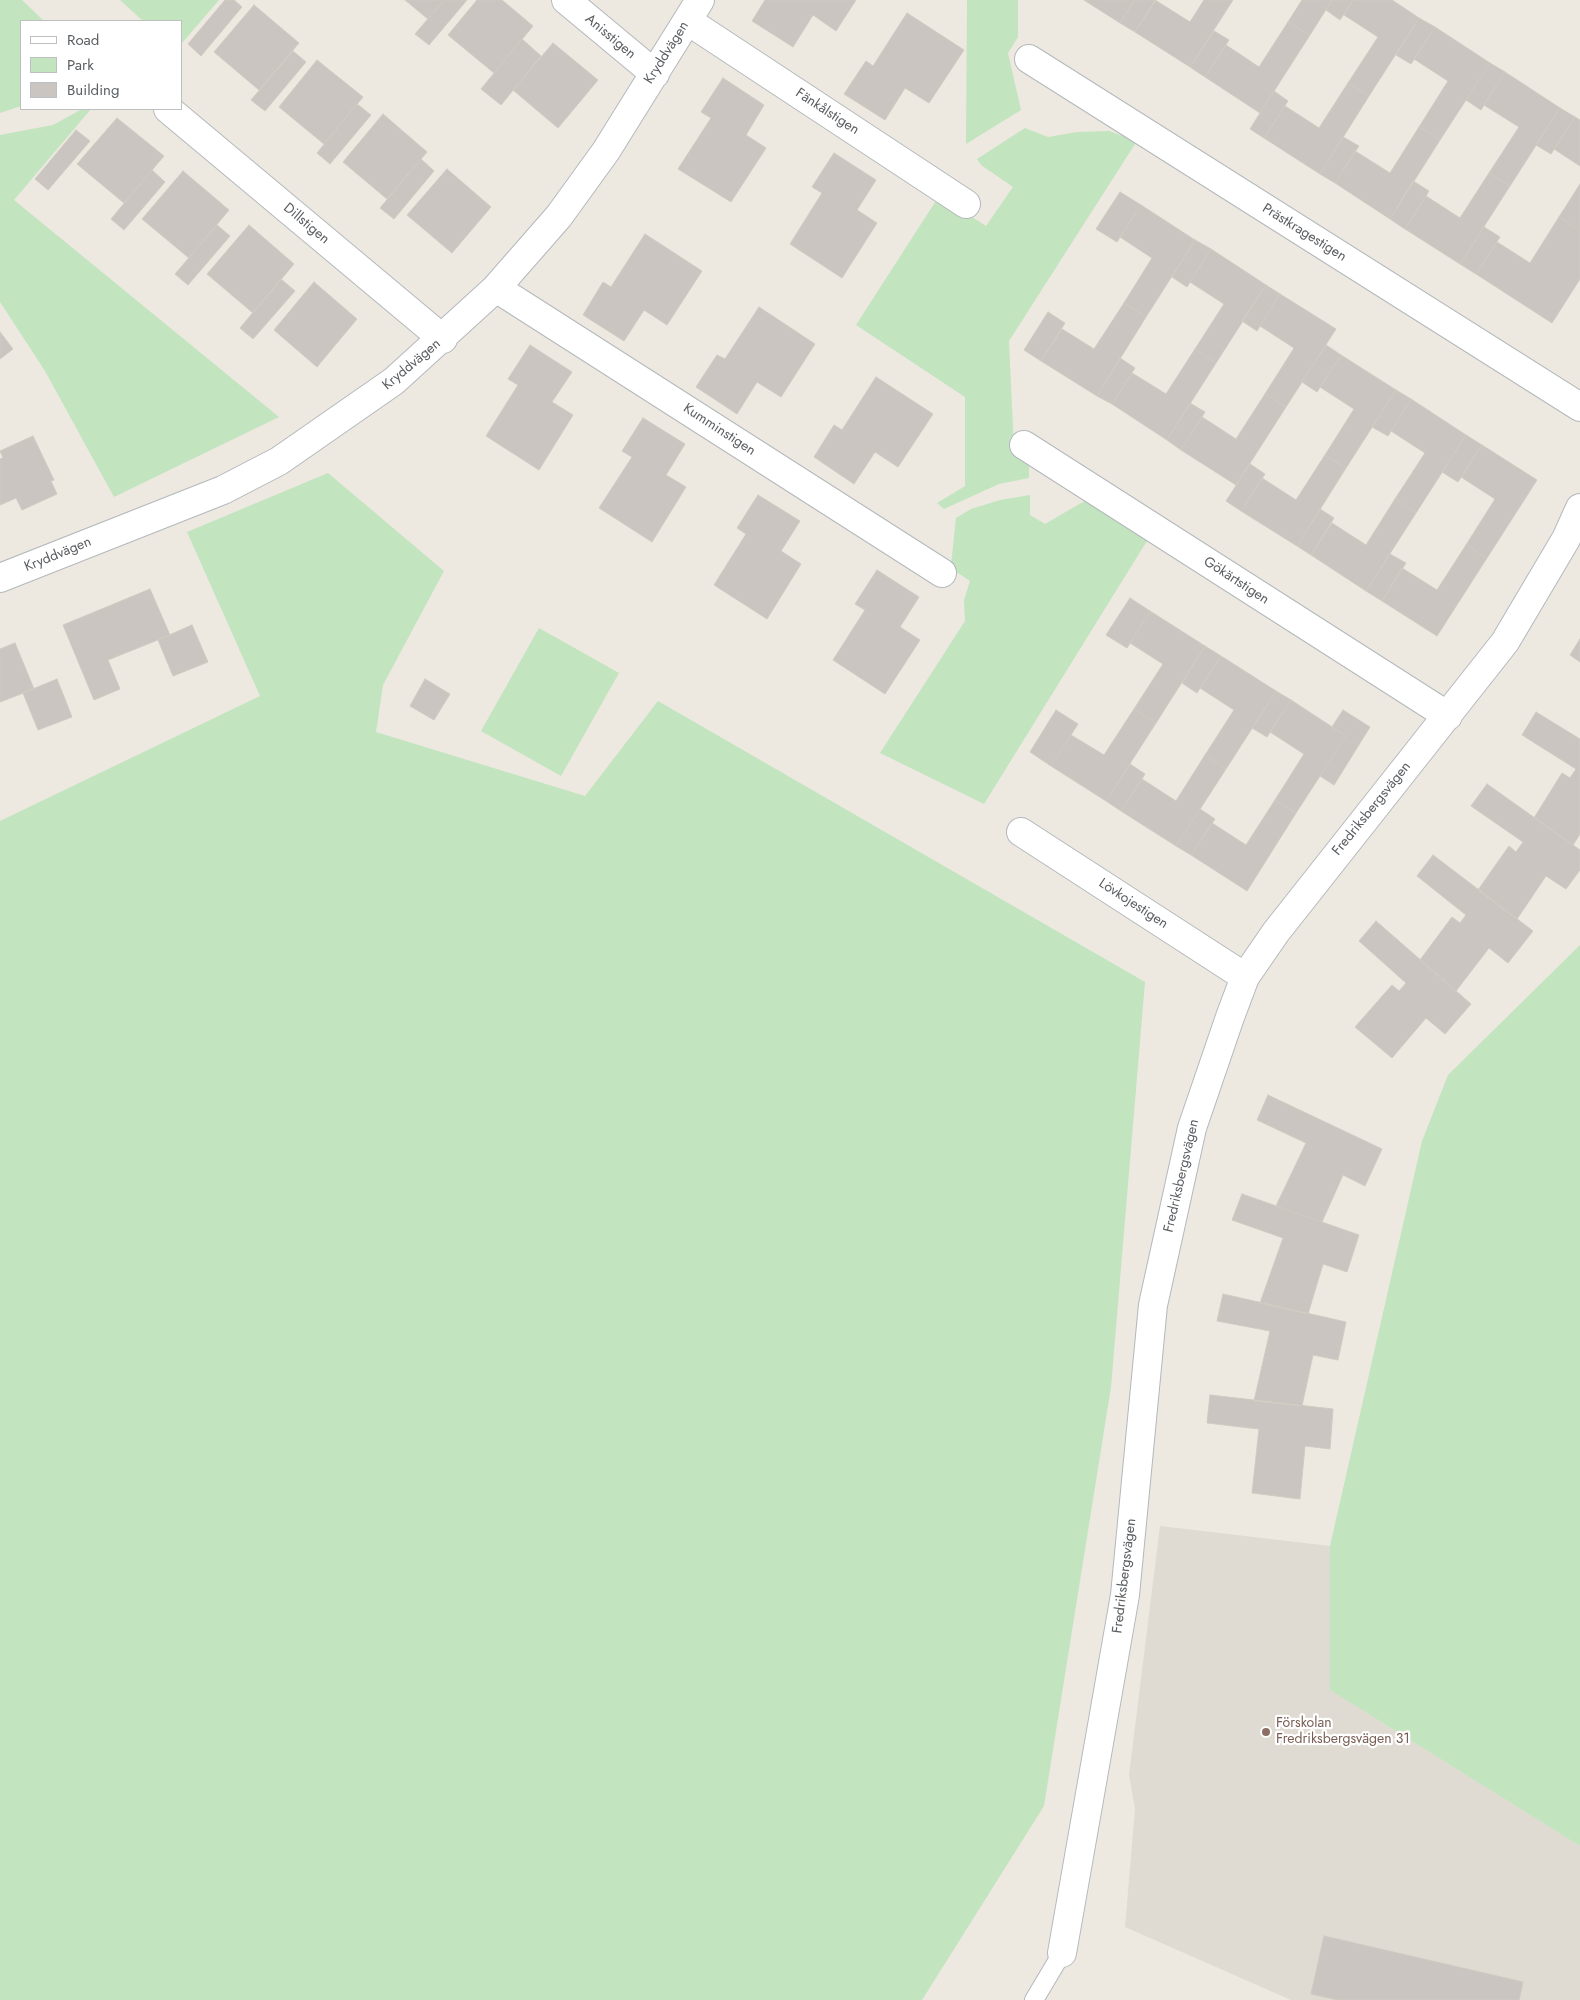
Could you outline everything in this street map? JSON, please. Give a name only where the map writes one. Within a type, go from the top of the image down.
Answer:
[{"type":"street","name":"Anisstigen","points":[[566,0],[655,74]]},
{"type":"street","name":"Kryddvägen","points":[[0,578],[222,490],[279,461],[394,381],[443,339],[496,288],[559,216],[606,151],[694,10]]},
{"type":"street","name":"Fänkålstigen","points":[[694,10],[966,204]]},
{"type":"street","name":"Prästkragestigen","points":[[1029,58],[1580,407]]},
{"type":"street","name":"Dillstigen","points":[[169,110],[443,339]]},
{"type":"street","name":"Kumminstigen","points":[[496,288],[942,572]]},
{"type":"street","name":"Gökärtstigen","points":[[1024,445],[1448,716]]},
{"type":"street","name":"Fredriksbergsvägen","points":[[1062,1953],[1125,1595],[1153,1305],[1192,1128],[1245,978],[1276,932],[1334,856],[1506,642],[1566,539],[1580,508]]},
{"type":"street","name":"Lövkojestigen","points":[[1021,832],[1245,978]]},
{"type":"lane","points":[[1034,2000],[1062,1953]]},
{"type":"shaded area","name":"Förskolan Fredriksbergsvägen 31","points":[[1160,1526],[1330,1546],[1330,1690],[1580,1846],[1580,2000],[1291,2000],[1125,1927],[1135,1809],[1129,1775]]},
{"type":"green space","points":[[0,0],[22,0],[43,20],[20,20],[20,106],[0,113]]},
{"type":"green space","points":[[120,0],[219,0],[182,43],[182,20],[142,20]]},
{"type":"green space","points":[[967,0],[1018,0],[1018,37],[1008,53],[1021,110],[966,144]]},
{"type":"green space","points":[[80,110],[90,110],[14,200],[279,417],[114,497],[45,371],[0,302],[0,135],[53,125]]},
{"type":"green space","points":[[1025,128],[1048,137],[1077,132],[1109,131],[1137,141],[1009,341],[1014,450],[1029,460],[1029,478],[999,484],[944,509],[937,503],[965,486],[965,397],[856,325],[939,196],[986,226],[1013,187],[981,165],[977,159]]},
{"type":"green space","points":[[328,473],[444,571],[383,685],[376,732],[585,796],[658,701],[1145,982],[1111,1387],[1044,1806],[922,2000],[0,2000],[0,821],[260,696],[187,532]]},
{"type":"green space","points":[[1030,495],[1030,515],[1045,524],[1088,499],[1150,536],[984,804],[880,753],[965,621],[964,600],[970,581],[955,571],[951,565],[956,518],[971,509],[1000,500]]},
{"type":"green space","points":[[539,628],[619,673],[561,776],[481,731]]},
{"type":"green space","points":[[1580,945],[1580,1846],[1330,1690],[1330,1546],[1422,1141],[1448,1075]]},
{"type":"building","points":[[225,0],[234,0],[242,7],[201,56],[188,44]]},
{"type":"building","points":[[405,0],[444,0],[428,19]]},
{"type":"building","points":[[444,0],[467,0],[429,45],[415,34]]},
{"type":"building","points":[[477,0],[502,0],[533,26],[494,73],[448,35]]},
{"type":"building","points":[[765,0],[856,0],[836,31],[813,15],[793,47],[752,21]]},
{"type":"building","points":[[1084,0],[1135,0],[1120,23]]},
{"type":"building","points":[[1135,0],[1156,0],[1135,32],[1120,23]]},
{"type":"building","points":[[1155,0],[1190,22],[1204,0],[1233,0],[1190,67],[1135,32]]},
{"type":"building","points":[[1302,0],[1332,0],[1310,35],[1288,22]]},
{"type":"building","points":[[1332,0],[1353,0],[1340,20],[1326,10]]},
{"type":"building","points":[[1353,0],[1392,0],[1419,18],[1369,96],[1348,83],[1378,37],[1344,15]]},
{"type":"building","points":[[254,5],[299,43],[259,90],[214,52]]},
{"type":"building","points":[[907,13],[964,50],[929,103],[905,88],[885,120],[844,94],[866,61],[873,66]]},
{"type":"building","points":[[1419,18],[1435,27],[1411,64],[1396,55]]},
{"type":"building","points":[[1288,22],[1310,35],[1260,113],[1205,77],[1226,45],[1259,67]]},
{"type":"building","points":[[1435,27],[1490,63],[1440,140],[1419,127],[1448,81],[1414,59]]},
{"type":"building","points":[[1214,31],[1229,40],[1205,77],[1190,67]]},
{"type":"building","points":[[522,39],[541,56],[501,105],[481,89]]},
{"type":"building","points":[[553,43],[598,80],[558,128],[513,90]]},
{"type":"building","points":[[293,51],[306,62],[265,111],[251,100]]},
{"type":"building","points":[[317,60],[363,97],[324,144],[279,107]]},
{"type":"building","points":[[1490,63],[1505,72],[1481,110],[1466,100]]},
{"type":"building","points":[[1505,72],[1560,108],[1510,186],[1489,173],[1519,127],[1484,105]]},
{"type":"building","points":[[723,78],[764,105],[746,135],[766,148],[731,202],[678,169],[711,118],[701,112]]},
{"type":"building","points":[[1348,83],[1369,96],[1320,174],[1264,138],[1285,106],[1319,128]]},
{"type":"building","points":[[1274,91],[1288,101],[1264,138],[1250,129]]},
{"type":"building","points":[[357,104],[371,115],[330,164],[317,153]]},
{"type":"building","points":[[1560,108],[1575,117],[1551,154],[1536,145]]},
{"type":"building","points":[[383,114],[427,152],[387,199],[343,162]]},
{"type":"building","points":[[1575,117],[1580,120],[1580,166],[1554,149]]},
{"type":"building","points":[[117,118],[164,156],[124,203],[77,164]]},
{"type":"building","points":[[1419,127],[1440,140],[1390,219],[1335,183],[1355,151],[1390,173]]},
{"type":"building","points":[[76,130],[90,141],[48,190],[35,179]]},
{"type":"building","points":[[1343,137],[1359,146],[1335,183],[1320,174]]},
{"type":"building","points":[[834,153],[876,180],[857,210],[877,223],[842,278],[790,244],[822,193],[812,187]]},
{"type":"building","points":[[421,159],[434,171],[394,219],[380,208]]},
{"type":"building","points":[[447,169],[491,207],[452,253],[407,215]]},
{"type":"building","points":[[152,170],[165,182],[124,230],[111,219]]},
{"type":"building","points":[[183,171],[229,210],[189,258],[142,219]]},
{"type":"building","points":[[1489,173],[1510,186],[1460,264],[1405,229],[1426,196],[1460,218]]},
{"type":"building","points":[[1413,181],[1429,191],[1405,229],[1390,219]]},
{"type":"building","points":[[1580,184],[1580,231],[1559,217]]},
{"type":"building","points":[[1120,192],[1141,205],[1117,242],[1096,229]]},
{"type":"building","points":[[1141,205],[1195,240],[1146,317],[1124,303],[1152,258],[1120,237]]},
{"type":"building","points":[[1559,217],[1580,231],[1580,279],[1552,323],[1476,274],[1497,242],[1530,263]]},
{"type":"building","points":[[217,225],[230,236],[188,285],[175,274]]},
{"type":"building","points":[[249,225],[294,264],[253,313],[207,274]]},
{"type":"building","points":[[1484,227],[1500,237],[1476,274],[1460,264]]},
{"type":"building","points":[[645,234],[702,271],[667,325],[644,310],[624,341],[583,315],[603,282],[611,287]]},
{"type":"building","points":[[1195,240],[1211,249],[1187,287],[1172,277]]},
{"type":"building","points":[[1211,249],[1266,285],[1216,363],[1195,349],[1224,304],[1190,282]]},
{"type":"building","points":[[281,279],[295,291],[253,339],[240,328]]},
{"type":"building","points":[[314,282],[357,319],[317,367],[274,330]]},
{"type":"building","points":[[1266,285],[1280,294],[1257,331],[1242,321]]},
{"type":"building","points":[[1280,294],[1336,329],[1286,407],[1265,394],[1294,348],[1260,326]]},
{"type":"building","points":[[1124,303],[1146,317],[1097,396],[1041,361],[1062,329],[1094,349]]},
{"type":"building","points":[[759,307],[815,344],[781,397],[757,382],[737,414],[696,387],[717,355],[725,359]]},
{"type":"building","points":[[1048,312],[1065,323],[1041,361],[1024,350]]},
{"type":"building","points":[[0,332],[13,349],[0,359]]},
{"type":"building","points":[[530,345],[572,372],[552,402],[573,415],[539,470],[486,436],[518,385],[508,379]]},
{"type":"building","points":[[1326,345],[1341,355],[1317,392],[1302,382]]},
{"type":"building","points":[[1195,349],[1216,363],[1167,440],[1112,404],[1132,373],[1166,394]]},
{"type":"building","points":[[1341,355],[1396,390],[1346,468],[1325,455],[1354,409],[1320,387]]},
{"type":"building","points":[[1120,358],[1135,368],[1112,404],[1097,396]]},
{"type":"building","points":[[876,377],[933,414],[898,467],[875,452],[854,484],[814,457],[834,425],[842,430]]},
{"type":"building","points":[[1396,390],[1411,399],[1388,436],[1372,427]]},
{"type":"building","points":[[1265,394],[1286,407],[1236,485],[1181,450],[1202,417],[1236,439]]},
{"type":"building","points":[[1411,399],[1466,435],[1416,513],[1395,499],[1425,453],[1391,431]]},
{"type":"building","points":[[1190,403],[1205,412],[1181,450],[1167,440]]},
{"type":"building","points":[[643,418],[685,444],[666,475],[686,487],[652,542],[599,508],[632,457],[622,451]]},
{"type":"building","points":[[1466,435],[1482,445],[1458,482],[1442,472]]},
{"type":"building","points":[[33,436],[54,480],[51,481],[57,494],[22,510],[16,498],[0,505],[0,459],[3,458],[0,451]]},
{"type":"building","points":[[1482,445],[1537,480],[1487,558],[1466,545],[1495,499],[1461,477]]},
{"type":"building","points":[[1325,455],[1346,468],[1297,546],[1241,511],[1262,478],[1296,500]]},
{"type":"building","points":[[1250,464],[1265,474],[1241,511],[1226,501]]},
{"type":"building","points":[[758,495],[800,521],[781,551],[801,564],[767,619],[714,585],[746,534],[737,528]]},
{"type":"building","points":[[1395,499],[1416,513],[1366,591],[1311,555],[1332,523],[1366,545]]},
{"type":"building","points":[[1320,509],[1334,518],[1311,555],[1297,546]]},
{"type":"building","points":[[1466,545],[1487,558],[1437,636],[1382,601],[1402,568],[1437,590]]},
{"type":"building","points":[[1390,554],[1406,563],[1382,601],[1366,591]]},
{"type":"building","points":[[877,570],[919,597],[900,627],[920,640],[885,694],[833,660],[865,610],[855,604]]},
{"type":"building","points":[[150,589],[170,635],[108,660],[120,689],[94,700],[63,625]]},
{"type":"building","points":[[1130,598],[1150,611],[1127,648],[1106,635]]},
{"type":"building","points":[[1150,611],[1205,646],[1156,723],[1134,709],[1163,664],[1130,643]]},
{"type":"building","points":[[192,625],[208,662],[173,676],[158,640]]},
{"type":"building","points":[[1580,639],[1580,662],[1570,655]]},
{"type":"building","points":[[15,643],[34,689],[0,702],[0,649]]},
{"type":"building","points":[[1205,646],[1221,656],[1197,693],[1182,683]]},
{"type":"building","points":[[1221,656],[1276,691],[1226,769],[1205,755],[1234,710],[1200,688]]},
{"type":"building","points":[[57,679],[72,717],[38,730],[23,693]]},
{"type":"building","points":[[425,679],[450,694],[434,720],[410,706]]},
{"type":"building","points":[[1276,691],[1291,700],[1267,737],[1252,728]]},
{"type":"building","points":[[1291,700],[1346,736],[1296,813],[1275,800],[1304,754],[1270,732]]},
{"type":"building","points":[[1134,709],[1156,723],[1106,801],[1051,766],[1071,735],[1104,755]]},
{"type":"building","points":[[1056,710],[1078,724],[1051,766],[1030,752]]},
{"type":"building","points":[[1343,710],[1370,727],[1334,785],[1320,776],[1346,736],[1332,727]]},
{"type":"building","points":[[1536,712],[1580,739],[1580,834],[1573,845],[1534,818],[1562,773],[1570,778],[1576,769],[1522,735]]},
{"type":"building","points":[[1205,755],[1226,769],[1176,846],[1121,811],[1142,779],[1176,801]]},
{"type":"building","points":[[1130,764],[1145,774],[1121,811],[1106,801]]},
{"type":"building","points":[[1487,784],[1580,850],[1580,870],[1566,889],[1546,876],[1517,919],[1478,890],[1509,846],[1516,852],[1523,842],[1471,806]]},
{"type":"building","points":[[1275,800],[1296,813],[1247,891],[1191,855],[1212,823],[1246,845]]},
{"type":"building","points":[[1200,809],[1215,819],[1191,855],[1176,846]]},
{"type":"building","points":[[1433,855],[1533,931],[1508,963],[1489,948],[1456,991],[1420,960],[1452,917],[1460,923],[1466,915],[1417,876]]},
{"type":"building","points":[[1376,921],[1471,1004],[1445,1034],[1426,1018],[1392,1058],[1355,1027],[1392,985],[1399,991],[1406,983],[1359,941]]},
{"type":"building","points":[[1268,1095],[1382,1149],[1365,1186],[1343,1175],[1322,1222],[1276,1206],[1306,1143],[1257,1120]]},
{"type":"building","points":[[1242,1194],[1359,1235],[1347,1272],[1323,1264],[1308,1314],[1260,1303],[1283,1238],[1232,1220]]},
{"type":"building","points":[[1223,1294],[1346,1322],[1338,1360],[1313,1355],[1302,1406],[1254,1401],[1270,1331],[1217,1321]]},
{"type":"building","points":[[1210,1395],[1333,1409],[1330,1449],[1305,1446],[1300,1499],[1252,1493],[1259,1429],[1207,1423]]},
{"type":"building","points":[[1324,1936],[1523,1982],[1519,2000],[1338,2000],[1311,1994]]},
{"type":"place","name":"Förskolan Fredriksbergsvägen 31","points":[[1266,1732]]}]
